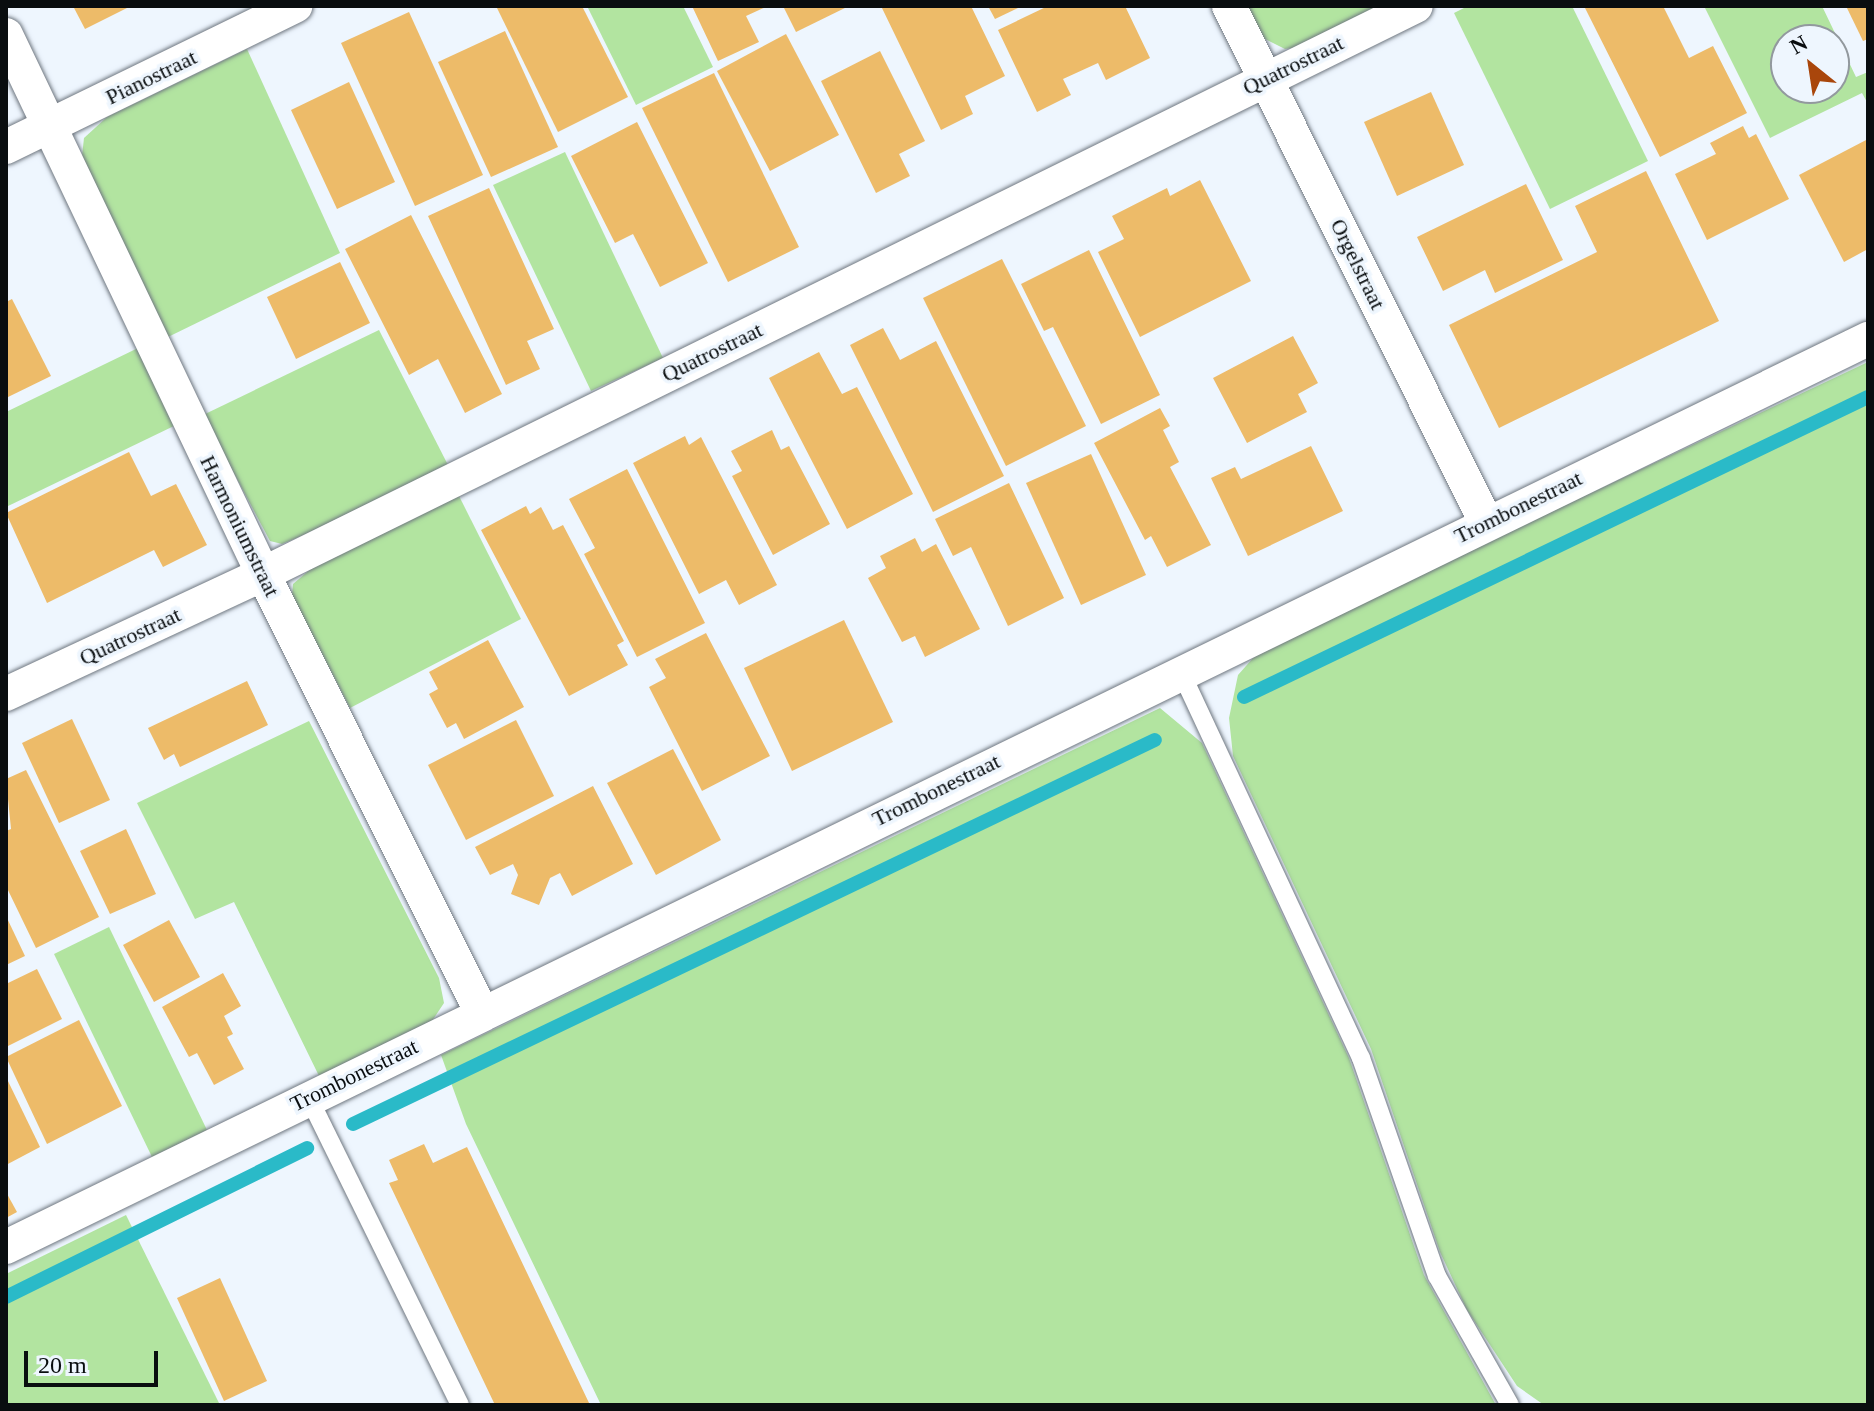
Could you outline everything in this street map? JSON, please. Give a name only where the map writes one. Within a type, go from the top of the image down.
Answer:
[{"type":"street","name":"Pianostraat","points":[[6,147],[295,6]]},
{"type":"street","name":"Orgelstraat","points":[[1229,6],[1486,522]]},
{"type":"street","name":"Quatrostraat","points":[[6,694],[263,574],[1416,6]]},
{"type":"street","name":"Harmoniumstraat","points":[[6,35],[263,574],[482,1014]]},
{"type":"street","name":"Trombonestraat","points":[[6,1247],[1180,670],[1868,339]]},
{"type":"lane","points":[[1180,670],[1361,1058],[1437,1276],[1510,1405]]},
{"type":"lane","points":[[308,1096],[460,1405]]},
{"type":"green space","points":[[587,6],[683,6],[713,67],[636,105]]},
{"type":"green space","points":[[1245,6],[1384,6],[1300,47],[1285,49],[1261,37]]},
{"type":"green space","points":[[1468,6],[1572,6],[1648,161],[1550,209],[1454,13]]},
{"type":"green space","points":[[1704,6],[1822,6],[1831,24],[1770,24],[1770,104],[1840,104],[1770,138]]},
{"type":"green space","points":[[247,49],[340,253],[168,337],[82,156],[84,138],[107,117]]},
{"type":"green space","points":[[1850,64],[1856,77],[1868,72],[1868,104],[1862,93],[1850,99]]},
{"type":"green space","points":[[565,152],[663,358],[591,391],[493,185]]},
{"type":"green space","points":[[379,330],[448,465],[306,534],[282,544],[270,541],[203,415]]},
{"type":"green space","points":[[138,348],[176,425],[6,507],[6,412]]},
{"type":"green space","points":[[1868,362],[1868,1405],[1544,1405],[1517,1386],[1467,1310],[1440,1252],[1371,1049],[1233,756],[1229,718],[1238,675],[1261,649]]},
{"type":"green space","points":[[458,494],[521,619],[350,708],[292,596],[293,584],[313,567]]},
{"type":"green space","points":[[1160,708],[1202,743],[1349,1058],[1424,1275],[1496,1405],[601,1405],[466,1124],[441,1055]]},
{"type":"green space","points":[[309,721],[439,978],[444,1003],[432,1021],[319,1076],[234,902],[195,919],[137,803]]},
{"type":"green space","points":[[109,927],[207,1130],[152,1157],[54,954]]},
{"type":"green space","points":[[126,1215],[220,1405],[6,1405],[6,1274]]},
{"type":"building","points":[[73,6],[131,6],[85,29]]},
{"type":"building","points":[[582,6],[628,97],[558,132],[497,8]]},
{"type":"building","points":[[692,6],[768,6],[746,16],[759,42],[718,61]]},
{"type":"building","points":[[783,6],[849,6],[796,32]]},
{"type":"building","points":[[881,6],[971,6],[1005,76],[965,96],[973,114],[941,130]]},
{"type":"building","points":[[988,6],[1022,6],[995,19]]},
{"type":"building","points":[[1048,6],[1125,6],[1150,58],[1106,80],[1098,63],[1063,79],[1071,95],[1037,112],[998,30]]},
{"type":"building","points":[[1584,6],[1663,6],[1689,58],[1713,46],[1747,113],[1660,157]]},
{"type":"building","points":[[1846,6],[1868,6],[1868,39],[1863,41]]},
{"type":"building","points":[[409,12],[483,175],[415,206],[341,43]]},
{"type":"building","points":[[505,31],[558,147],[491,177],[438,62]]},
{"type":"building","points":[[786,34],[839,135],[770,171],[717,71]]},
{"type":"building","points":[[880,51],[925,141],[899,154],[910,176],[876,193],[821,81]]},
{"type":"building","points":[[714,73],[799,247],[728,282],[642,108]]},
{"type":"building","points":[[349,82],[395,182],[337,209],[291,110]]},
{"type":"building","points":[[1431,92],[1464,165],[1397,196],[1364,122]]},
{"type":"building","points":[[637,122],[708,263],[660,287],[633,234],[615,243],[571,156]]},
{"type":"building","points":[[1743,126],[1749,138],[1756,134],[1789,199],[1707,240],[1675,174],[1716,154],[1710,143]]},
{"type":"building","points":[[1868,139],[1868,249],[1844,262],[1799,175]]},
{"type":"building","points":[[1646,171],[1719,321],[1499,428],[1449,325],[1597,252],[1575,206]]},
{"type":"building","points":[[1200,180],[1251,281],[1140,337],[1098,252],[1124,239],[1112,216],[1167,188],[1170,196]]},
{"type":"building","points":[[1526,184],[1563,260],[1495,293],[1485,270],[1443,291],[1417,237]]},
{"type":"building","points":[[489,188],[554,329],[527,341],[540,369],[506,385],[428,216]]},
{"type":"building","points":[[411,215],[502,394],[465,413],[438,359],[409,375],[345,249]]},
{"type":"building","points":[[1089,250],[1160,395],[1101,424],[1053,327],[1044,331],[1021,284]]},
{"type":"building","points":[[1002,259],[1086,426],[1006,466],[923,298]]},
{"type":"building","points":[[340,262],[370,323],[296,359],[267,297]]},
{"type":"building","points":[[12,299],[51,376],[6,398],[6,302]]},
{"type":"building","points":[[883,328],[900,360],[936,341],[1004,476],[933,512],[850,345]]},
{"type":"building","points":[[1293,336],[1318,383],[1298,394],[1307,412],[1247,443],[1213,378]]},
{"type":"building","points":[[819,352],[842,394],[857,387],[913,494],[847,529],[769,378]]},
{"type":"building","points":[[1160,408],[1170,426],[1163,430],[1179,462],[1170,467],[1211,545],[1167,567],[1151,536],[1145,540],[1094,443]]},
{"type":"building","points":[[772,430],[781,450],[789,446],[830,524],[773,555],[732,476],[742,471],[731,451]]},
{"type":"building","points":[[685,436],[689,445],[701,437],[777,585],[739,605],[726,580],[699,594],[633,463]]},
{"type":"building","points":[[1311,446],[1343,511],[1248,556],[1211,478],[1235,467],[1241,479]]},
{"type":"building","points":[[129,452],[151,496],[176,484],[207,545],[163,567],[154,550],[47,603],[6,513]]},
{"type":"building","points":[[1091,454],[1146,575],[1081,605],[1026,483]]},
{"type":"building","points":[[627,469],[705,623],[637,657],[584,554],[595,548],[569,499]]},
{"type":"building","points":[[1009,483],[1064,598],[1008,626],[971,547],[953,556],[935,519]]},
{"type":"building","points":[[526,506],[530,514],[541,507],[553,530],[563,525],[624,641],[617,645],[628,665],[569,696],[481,530]]},
{"type":"building","points":[[915,538],[922,552],[936,544],[980,629],[925,657],[915,636],[902,642],[868,578],[886,568],[880,556]]},
{"type":"building","points":[[844,620],[893,722],[792,771],[744,668]]},
{"type":"building","points":[[706,633],[770,756],[702,791],[649,687],[666,678],[655,659]]},
{"type":"building","points":[[488,640],[524,707],[464,739],[456,723],[447,728],[429,694],[438,689],[429,672]]},
{"type":"building","points":[[247,681],[268,725],[180,767],[174,754],[164,760],[148,728]]},
{"type":"building","points":[[72,719],[110,800],[59,823],[22,743]]},
{"type":"building","points":[[516,720],[554,796],[466,840],[428,765]]},
{"type":"building","points":[[673,749],[721,840],[656,875],[607,783]]},
{"type":"building","points":[[26,770],[99,917],[36,948],[6,886],[6,831],[11,829],[6,779]]},
{"type":"building","points":[[593,786],[633,864],[572,896],[560,873],[550,878],[539,905],[511,894],[518,875],[513,864],[490,875],[475,847]]},
{"type":"building","points":[[126,829],[156,894],[110,914],[80,851]]},
{"type":"building","points":[[6,916],[25,956],[6,965]]},
{"type":"building","points":[[169,920],[200,977],[154,1002],[123,945]]},
{"type":"building","points":[[37,969],[62,1019],[6,1047],[6,984]]},
{"type":"building","points":[[223,973],[241,1006],[224,1016],[233,1034],[227,1037],[244,1069],[214,1085],[197,1053],[189,1057],[162,1007]]},
{"type":"building","points":[[79,1020],[122,1106],[47,1144],[6,1057]]},
{"type":"building","points":[[6,1077],[40,1147],[6,1165]]},
{"type":"building","points":[[424,1144],[433,1163],[467,1147],[590,1405],[495,1405],[389,1183],[398,1180],[389,1160]]},
{"type":"building","points":[[6,1192],[17,1212],[6,1218]]},
{"type":"building","points":[[220,1278],[267,1381],[224,1401],[177,1298]]},
{"type":"waterway","points":[[1244,697],[1868,397]]},
{"type":"waterway","points":[[353,1124],[1155,740]]},
{"type":"waterway","points":[[6,1297],[307,1148]]}]
